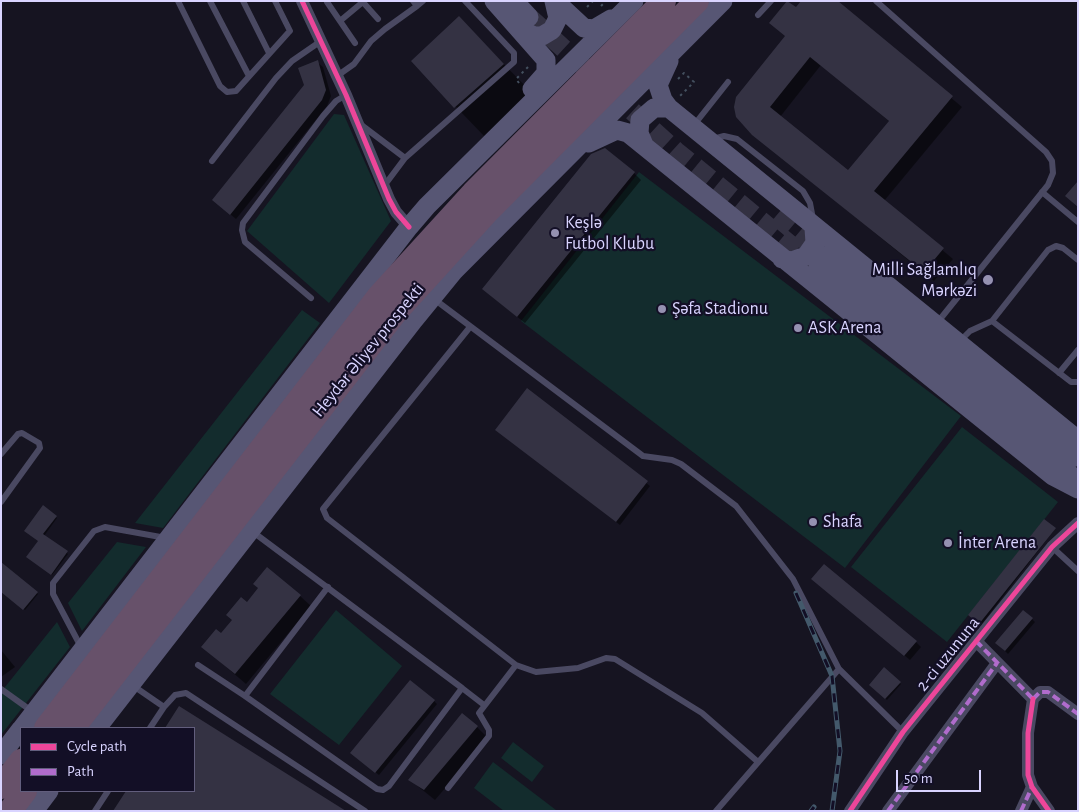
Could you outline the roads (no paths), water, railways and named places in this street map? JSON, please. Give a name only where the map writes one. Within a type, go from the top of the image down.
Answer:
[{"type":"highway","name":"Heydər Əliyev prospekti","points":[[40,720],[379,296],[473,193],[664,1]]},
{"type":"highway","name":"Heydər Əliyev prospekti","points":[[74,727],[396,312],[488,211],[697,1]]},
{"type":"highway","points":[[1,787],[20,762]]},
{"type":"highway","points":[[10,811],[24,792]]},
{"type":"main road","points":[[494,1],[537,10]]},
{"type":"main road","points":[[514,1],[588,29],[599,27],[629,6]]},
{"type":"main road","points":[[98,727],[454,271],[723,1]]},
{"type":"main road","points":[[427,206],[629,6]]},
{"type":"main road","points":[[26,727],[40,720],[83,650],[167,538],[409,227],[546,73],[548,64],[544,55],[537,10]]},
{"type":"main road","points":[[674,50],[658,85],[659,92],[668,108],[707,142],[1078,440]]},
{"type":"main road","points":[[644,145],[639,133],[640,120],[654,108],[668,108]]},
{"type":"main road","points":[[571,154],[601,136],[617,130],[624,130],[1052,476],[1078,487]]},
{"type":"main road","points":[[782,259],[792,261],[806,256],[816,243],[814,228]]},
{"type":"main road","points":[[1078,457],[1072,455],[822,262],[1063,465],[1078,487]]},
{"type":"main road","points":[[1,755],[20,731]]},
{"type":"main road","points":[[34,811],[48,792]]},
{"type":"street","points":[[302,1],[346,95],[396,212],[409,227]]},
{"type":"street","name":"2-ci uzununa","points":[[850,811],[903,732],[1052,547],[1078,523]]},
{"type":"street","points":[[976,641],[1033,699]]},
{"type":"street","points":[[888,811],[997,663]]},
{"type":"street","points":[[1049,811],[1032,787],[1027,764],[1028,733],[1033,699],[1040,692],[1048,692],[1078,714]]},
{"type":"street","points":[[1021,811],[1032,787]]},
{"type":"lane","points":[[178,1],[220,86],[227,92],[236,91],[290,30],[275,1]]},
{"type":"lane","points":[[210,1],[249,76]]},
{"type":"lane","points":[[243,1],[269,53]]},
{"type":"lane","points":[[337,76],[354,64],[378,35],[415,4],[423,1]]},
{"type":"lane","points":[[384,186],[405,158],[514,62],[514,53],[464,1]]},
{"type":"lane","points":[[758,15],[771,1]]},
{"type":"lane","points":[[876,1],[1046,152],[1052,161],[1053,173],[1042,192],[935,326]]},
{"type":"lane","points":[[327,2],[355,43]]},
{"type":"lane","points":[[340,21],[363,2],[378,19]]},
{"type":"lane","points":[[212,160],[276,78],[292,61],[321,41]]},
{"type":"lane","points":[[691,128],[728,82]]},
{"type":"lane","points":[[311,298],[245,242],[242,230],[243,223],[336,101],[346,95]]},
{"type":"lane","points":[[356,121],[405,158]]},
{"type":"lane","points":[[1042,192],[1078,222]]},
{"type":"lane","points":[[957,344],[970,331],[992,320],[1048,250],[1056,246],[1063,248],[1078,260]]},
{"type":"lane","points":[[432,298],[643,456],[672,460],[681,464],[736,506],[793,580],[839,669],[903,732]]},
{"type":"lane","points":[[992,320],[1071,382],[1078,382]]},
{"type":"lane","points":[[470,327],[323,509],[324,513],[516,665],[536,672],[578,668],[606,658],[615,659],[702,712],[758,762]]},
{"type":"lane","points":[[1059,373],[1078,350]]},
{"type":"lane","points":[[1,454],[18,434],[22,433],[38,443],[40,448],[1,502]]},
{"type":"lane","points":[[83,650],[53,594],[53,583],[94,531],[105,527],[167,538]]},
{"type":"lane","points":[[250,530],[484,705]]},
{"type":"lane","points":[[1052,547],[1078,571]]},
{"type":"lane","points":[[245,696],[328,587]]},
{"type":"lane","points":[[198,665],[376,789],[383,790],[388,786],[462,688]]},
{"type":"lane","points":[[448,788],[489,736],[489,730],[479,713],[516,665]]},
{"type":"lane","points":[[716,811],[839,669]]},
{"type":"lane","points":[[131,684],[164,707]]},
{"type":"lane","points":[[1,689],[40,720]]},
{"type":"lane","points":[[151,727],[175,695],[186,693],[365,811]]},
{"type":"lane","points":[[95,811],[107,792]]},
{"type":"tunnel","points":[[529,17],[676,151],[815,265]]},
{"type":"tunnel","points":[[776,216],[824,256]]},
{"type":"railway","points":[[796,593],[832,676],[840,751],[832,811]]},
{"type":"railway","points":[[811,811],[814,807]]},
{"type":"place","name":"Keşlə Futbol Klubu","points":[[555,233]]},
{"type":"place","name":"Milli Sağlamlıq Mərkəzi","points":[[988,280]]},
{"type":"place","name":"Şəfa Stadionu","points":[[662,309]]},
{"type":"place","name":"ASK Arena","points":[[798,328]]},
{"type":"place","name":"Shafa","points":[[813,522]]},
{"type":"place","name":"İnter Arena","points":[[948,543]]}]
